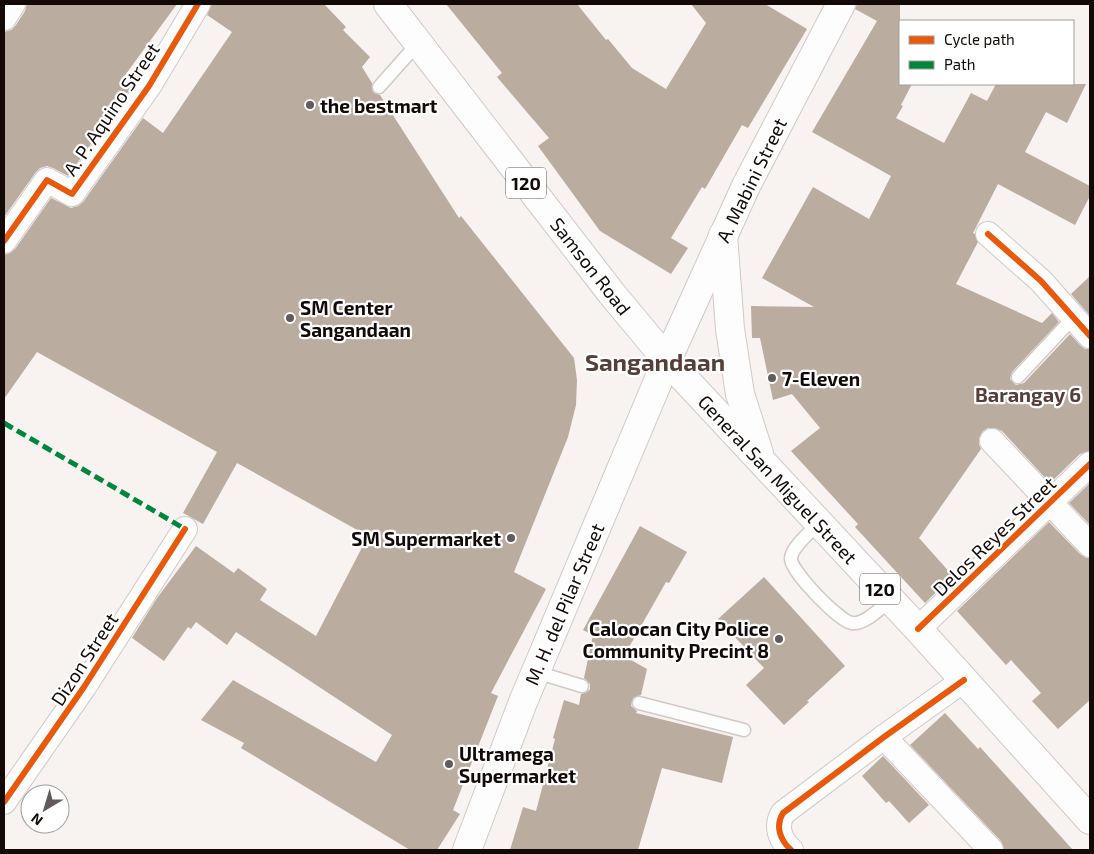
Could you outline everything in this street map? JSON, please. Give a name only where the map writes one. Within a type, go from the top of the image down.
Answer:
[{"type":"main road","name":"Samson Road","points":[[388,4],[612,294],[667,360]]},
{"type":"main road","name":"A. Mabini Street","points":[[667,360],[722,235],[841,4]]},
{"type":"main road","points":[[722,235],[730,329],[740,394],[762,462]]},
{"type":"main road","name":"General San Miguel Street","points":[[667,360],[918,629],[1090,820]]},
{"type":"main road","name":"M. H. del Pilar Street","points":[[467,850],[523,702],[667,360]]},
{"type":"street","points":[[4,18],[13,4]]},
{"type":"street","name":"A. P. Aquino Street","points":[[4,241],[47,180],[72,194],[149,86],[198,4]]},
{"type":"street","points":[[988,234],[1041,280],[1090,336]]},
{"type":"street","points":[[992,441],[1090,544]]},
{"type":"street","name":"Delos Reyes Street","points":[[918,629],[1090,464]]},
{"type":"street","name":"Dizon Street","points":[[4,802],[84,687],[185,529]]},
{"type":"street","points":[[792,850],[788,847],[780,833],[778,821],[783,813],[964,680]]},
{"type":"street","points":[[884,737],[991,850]]},
{"type":"lane","points":[[379,87],[418,43]]},
{"type":"lane","points":[[1018,377],[1074,317]]},
{"type":"lane","points":[[819,523],[793,551],[790,559],[792,566],[808,585],[839,617],[853,624],[865,619],[891,600]]},
{"type":"lane","points":[[536,672],[582,686]]},
{"type":"lane","points":[[639,703],[744,730]]},
{"type":"building","points":[[27,4],[177,4],[123,78],[133,85],[68,176],[47,166],[40,168],[4,217],[4,32],[11,30],[16,25]]},
{"type":"building","points":[[212,4],[324,4],[346,27],[343,30],[370,57],[362,67],[372,83],[372,90],[380,95],[459,218],[461,216],[574,358],[577,380],[576,405],[568,437],[514,572],[546,589],[491,693],[498,696],[453,810],[460,814],[437,850],[410,850],[241,748],[244,743],[201,720],[233,680],[376,762],[392,735],[236,632],[227,645],[196,622],[191,629],[188,627],[164,661],[132,638],[157,598],[196,546],[234,573],[238,568],[267,589],[260,600],[316,636],[368,536],[237,463],[203,524],[183,513],[217,452],[37,352],[4,399],[4,255],[15,249],[51,198],[71,208],[83,202],[143,118],[163,133],[232,32],[207,15]]},
{"type":"building","points":[[446,4],[577,4],[632,68],[666,89],[706,23],[691,4],[765,4],[807,29],[748,128],[742,125],[705,189],[702,187],[671,238],[688,248],[671,274],[600,231],[538,146],[549,138],[497,77],[502,73]]},
{"type":"building","points":[[857,4],[900,4],[899,85],[911,85],[896,118],[944,143],[971,93],[987,101],[995,85],[1086,84],[1067,123],[1046,112],[1025,152],[1090,186],[1090,196],[1075,225],[998,184],[973,233],[978,242],[956,284],[1042,323],[1052,313],[1059,322],[1012,372],[1010,379],[1016,385],[1024,383],[1070,334],[1085,349],[1090,349],[1090,451],[1080,454],[1050,483],[1002,431],[988,428],[983,431],[979,438],[981,449],[919,538],[953,576],[925,603],[855,527],[858,524],[791,451],[820,428],[792,394],[773,400],[760,338],[752,338],[751,306],[814,307],[762,278],[813,187],[869,219],[891,176],[812,132],[877,21],[855,9]]},
{"type":"building","points":[[1090,276],[1090,316],[1071,294]]},
{"type":"building","points":[[1090,483],[1090,525],[1069,503]]},
{"type":"building","points":[[1049,522],[1080,554],[1090,558],[1090,700],[1058,729],[1032,701],[1041,693],[1011,660],[1006,665],[957,611]]},
{"type":"building","points":[[640,526],[687,552],[669,583],[666,582],[624,656],[647,669],[641,695],[633,698],[631,706],[637,711],[636,713],[733,737],[722,783],[662,768],[638,850],[510,850],[523,807],[536,811],[564,700],[579,705],[581,694],[590,689],[590,684],[584,678],[593,635],[583,630]]},
{"type":"building","name":"Caloocan City Police Community Precint 8","points":[[764,577],[845,666],[784,725],[746,685],[764,668],[718,619]]},
{"type":"building","points":[[945,713],[978,749],[980,747],[1073,850],[1004,850],[1001,841],[910,745]]},
{"type":"building","points":[[883,756],[929,805],[909,823],[889,801],[886,803],[862,776]]},
{"type":"marked path","points":[[4,423],[185,529]]},
{"type":"cycle path","points":[[4,241],[47,180],[72,194],[149,86],[198,4]]},
{"type":"cycle path","points":[[988,234],[1041,281],[1090,336]]},
{"type":"cycle path","points":[[918,629],[1090,464]]},
{"type":"cycle path","points":[[4,802],[84,687],[185,529]]},
{"type":"cycle path","points":[[791,850],[784,842],[780,833],[779,823],[783,813],[964,680]]},
{"type":"place","name":"the bestmart","points":[[310,105]]},
{"type":"place","name":"SM Center Sangandaan","points":[[290,318]]},
{"type":"place","name":"7-Eleven","points":[[772,378]]},
{"type":"place","name":"SM Supermarket","points":[[511,538]]},
{"type":"place","name":"Caloocan City Police Community Precint 8","points":[[779,639]]},
{"type":"place","name":"Ultramega Supermarket","points":[[449,764]]},
{"type":"district","name":"Sangandaan","points":[[655,361]]},
{"type":"district","name":"Barangay 6","points":[[1028,394]]}]
